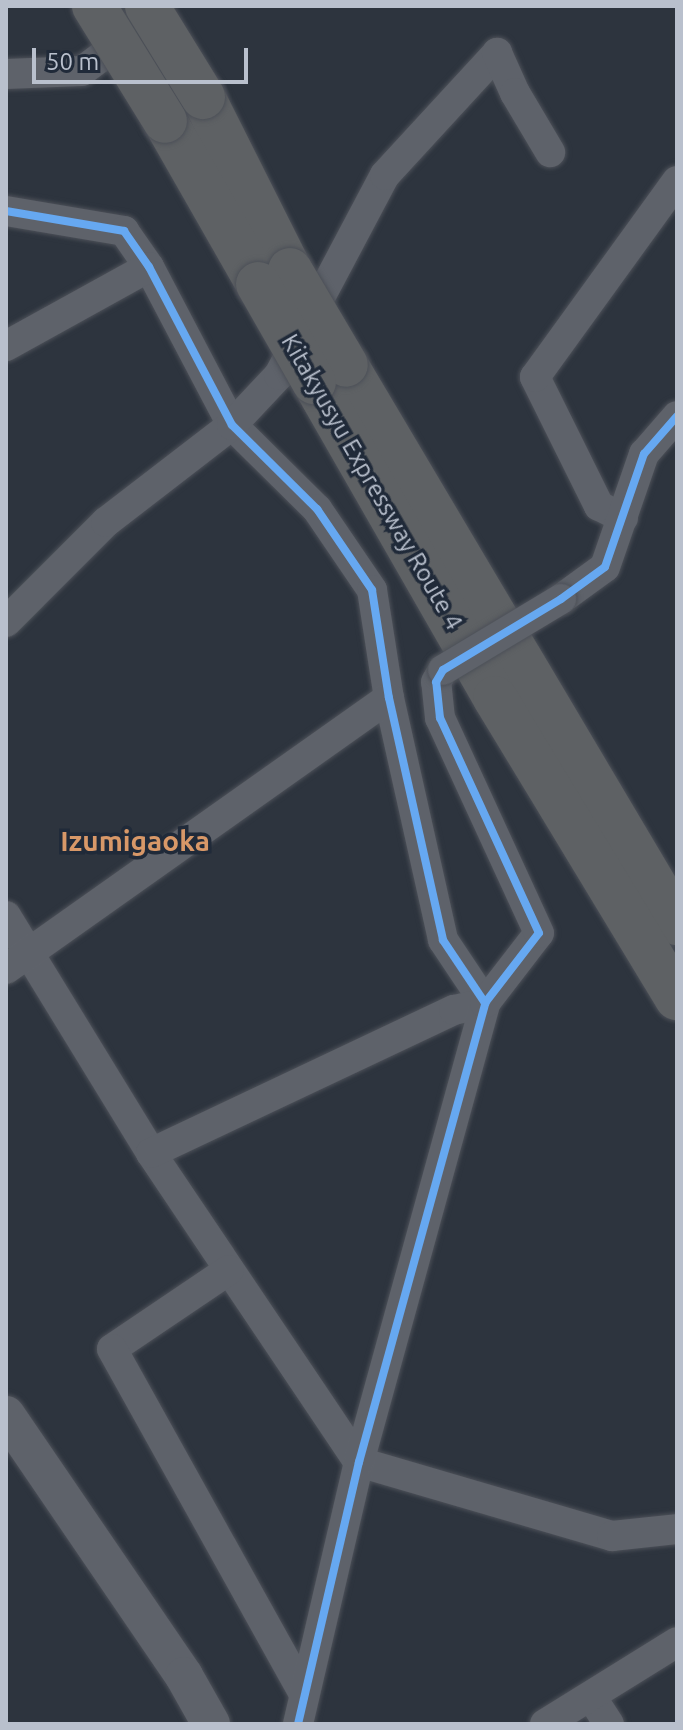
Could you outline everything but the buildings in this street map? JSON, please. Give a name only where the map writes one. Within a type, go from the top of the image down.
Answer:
[{"type":"highway","name":"Kitakyusyu Expressway Route 4","points":[[94,6],[165,121],[274,277],[330,374],[677,923]]},
{"type":"highway","name":"Kitakyusyu Expressway Route 4","points":[[147,6],[203,97],[274,277]]},
{"type":"highway","name":"Kitakyusyu Expressway Route 4","points":[[330,374],[495,698],[677,998]]},
{"type":"street","points":[[6,74],[82,71],[169,6]]},
{"type":"street","points":[[6,622],[106,522],[232,425],[279,375],[385,175],[497,53],[515,93],[550,152]]},
{"type":"street","points":[[623,518],[599,506],[535,377],[677,181]]},
{"type":"street","points":[[6,211],[124,231],[149,267],[232,425],[317,509],[372,590],[389,698],[443,940],[485,1003]]},
{"type":"street","points":[[6,346],[149,267]]},
{"type":"street","points":[[298,1724],[359,1462],[485,1003],[539,933],[440,718],[436,682],[443,670],[561,599],[605,567],[644,454],[677,416]]},
{"type":"street","points":[[16,960],[389,698]]},
{"type":"street","points":[[6,916],[16,960],[151,1153],[359,1462],[612,1536],[677,1529]]},
{"type":"street","points":[[151,1153],[454,1010],[485,1003]]},
{"type":"street","points":[[229,1270],[112,1349],[304,1694]]},
{"type":"street","points":[[6,1415],[184,1676],[211,1724]]},
{"type":"street","points":[[545,1724],[592,1698],[677,1642]]},
{"type":"street","points":[[592,1698],[609,1724]]},
{"type":"cycle path","points":[[6,211],[124,231],[149,267],[232,425],[317,509],[372,590],[389,698],[443,940],[485,1003]]},
{"type":"cycle path","points":[[298,1724],[359,1462],[485,1003],[539,933],[440,718],[436,682],[443,670],[561,599],[605,567],[644,454],[677,416]]},
{"type":"district","name":"Izumigaoka","points":[[135,841]]}]
